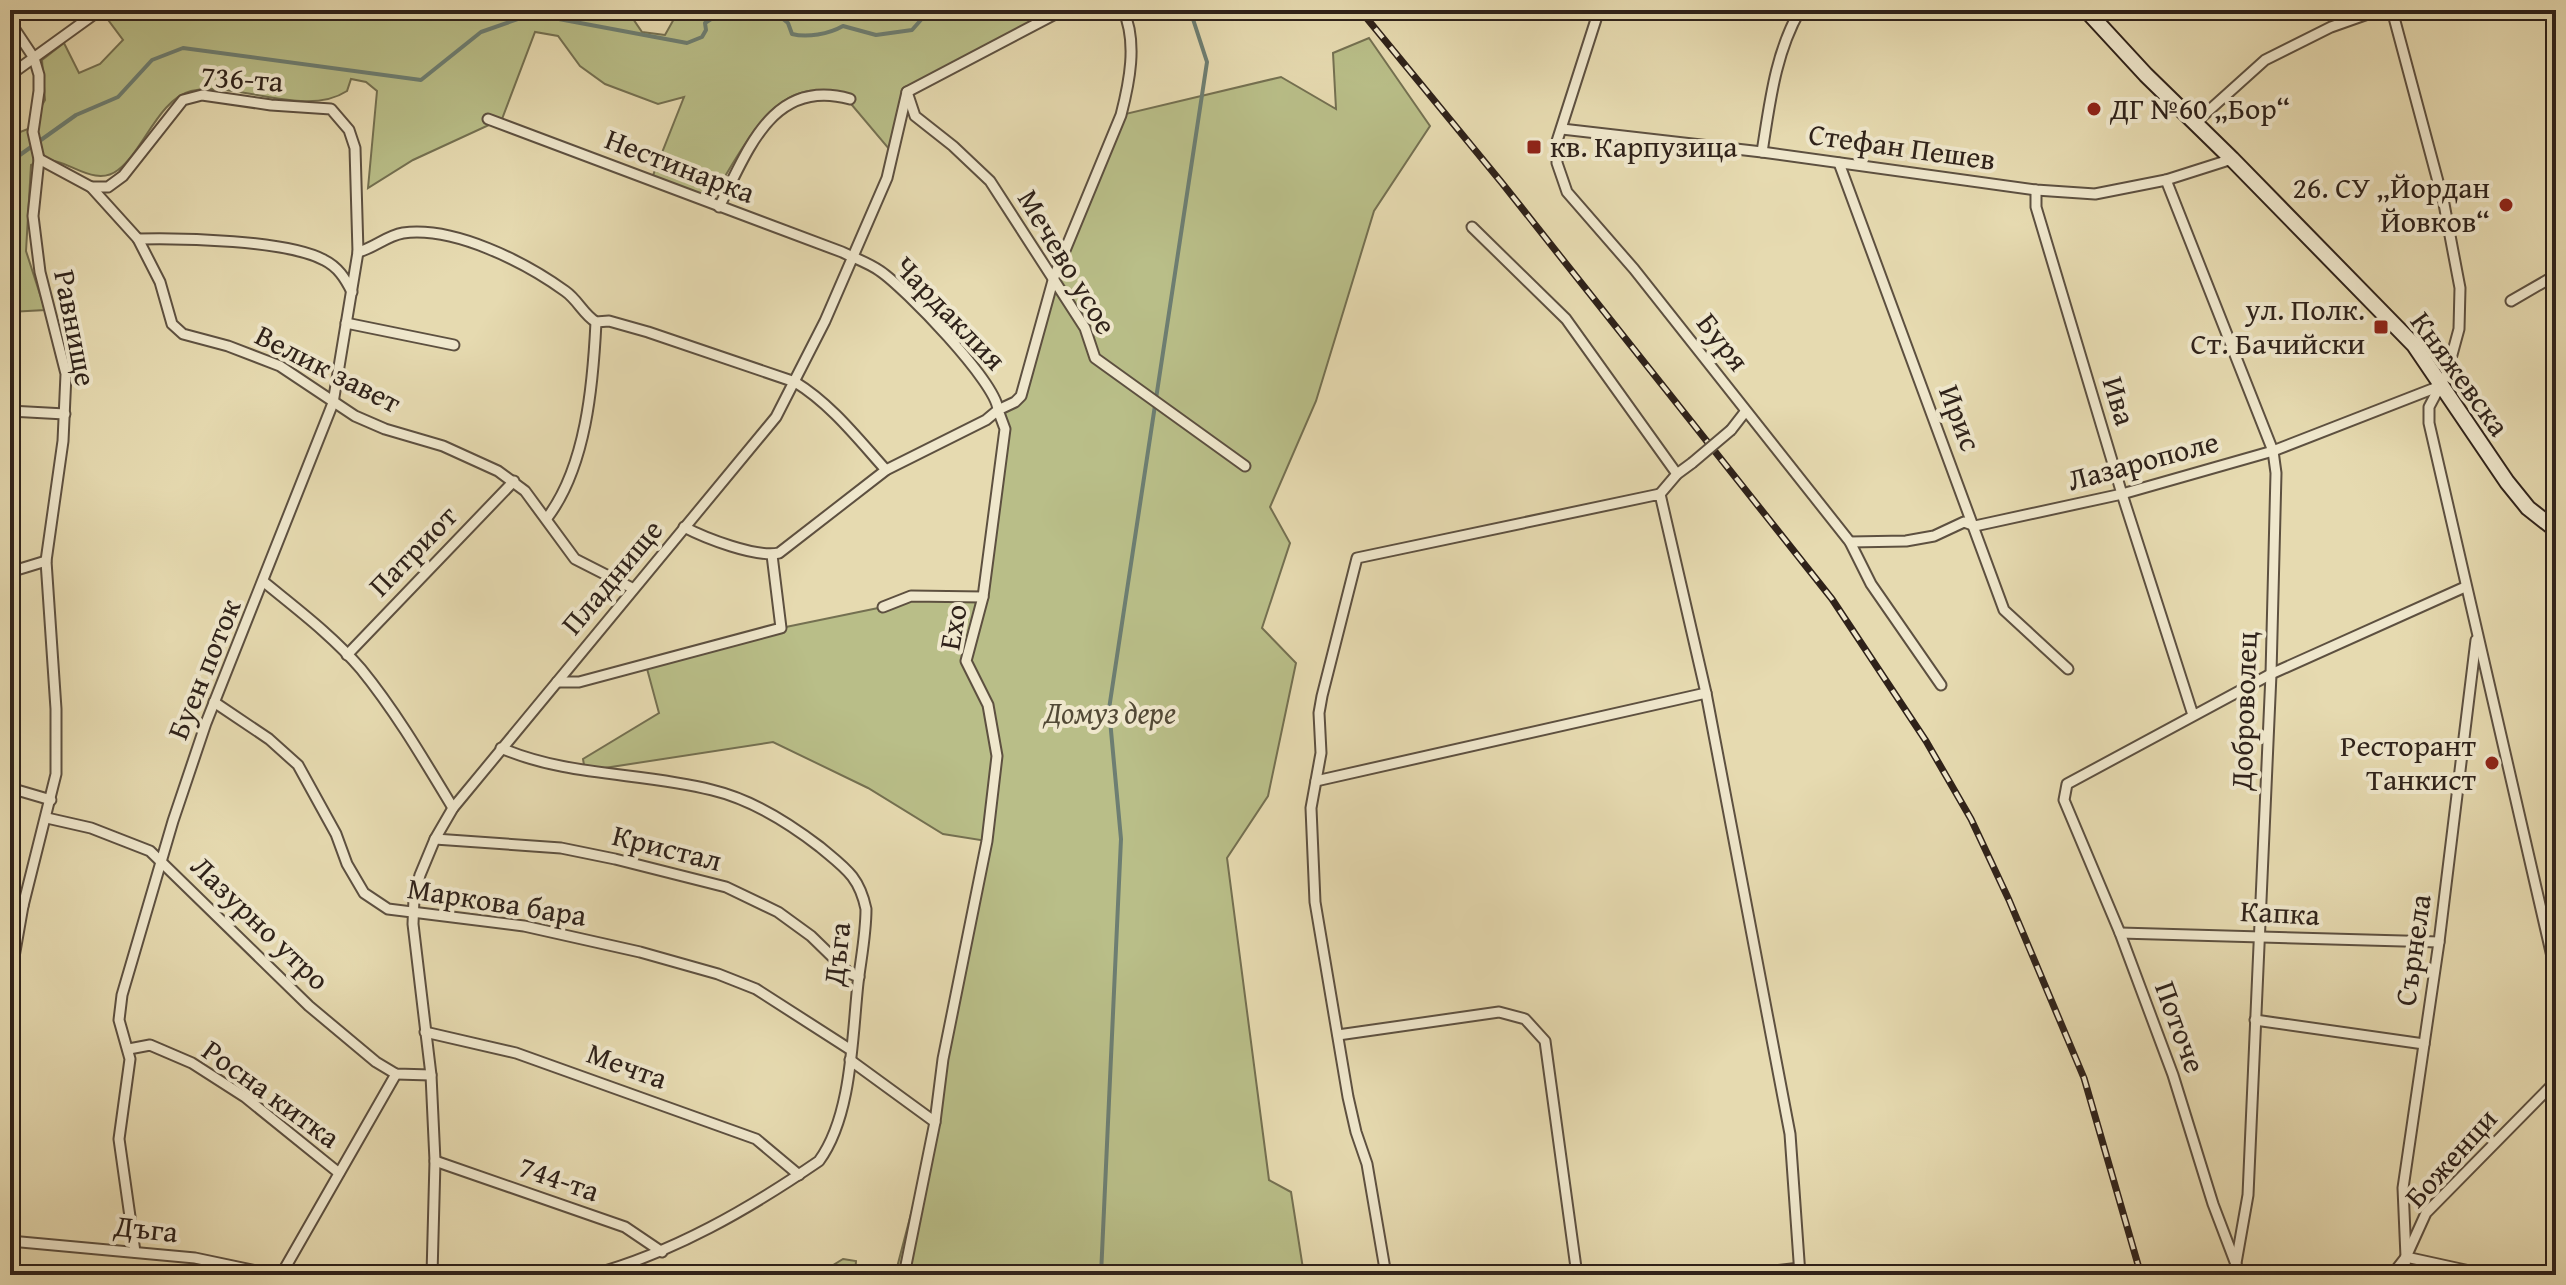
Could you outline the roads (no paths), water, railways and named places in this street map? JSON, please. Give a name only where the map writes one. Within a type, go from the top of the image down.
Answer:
[{"type":"street","points":[[10,75],[100,10]]},
{"type":"street","points":[[907,92],[1063,10]]},
{"type":"street","points":[[684,527],[696,534],[772,555],[786,549],[886,470],[986,420],[1021,396],[1054,277],[1121,115],[1128,89],[1131,61],[1127,18],[1123,10]]},
{"type":"street","name":"Буря","points":[[1599,10],[1555,153],[1567,192],[1654,293],[1850,542],[1871,584],[1941,685]]},
{"type":"street","points":[[1762,152],[1774,73],[1786,35],[1800,10]]},
{"type":"street","name":"Княжевска","points":[[2086,10],[2414,345],[2507,482],[2528,508],[2556,530]]},
{"type":"street","points":[[2195,123],[2265,60],[2331,27],[2379,10]]},
{"type":"street","points":[[2392,10],[2444,204],[2460,288],[2459,329],[2447,373],[2429,407],[2429,423],[2556,974]]},
{"type":"street","name":"Равнище","points":[[10,22],[34,58],[39,91],[33,132],[39,159],[33,216],[40,272],[66,374],[54,517],[46,561],[56,709],[56,774],[23,906],[10,980]]},
{"type":"street","name":"Пладнище","points":[[432,1275],[435,1161],[431,1075],[414,912],[416,886],[435,839],[453,808],[769,426],[795,382],[854,258],[887,178],[907,92]]},
{"type":"street","name":"Мечево усое","points":[[907,92],[915,116],[990,181],[1085,328],[1095,358],[1245,466]]},
{"type":"street","points":[[719,207],[761,129],[782,106],[803,96],[830,93],[850,99]]},
{"type":"street","name":"736-та","points":[[91,187],[108,187],[123,176],[183,100],[202,95],[334,111]]},
{"type":"street","name":"Буен поток","points":[[135,1252],[119,1139],[129,1072],[129,1049],[119,1020],[122,995],[186,781],[214,702],[333,403],[358,252],[355,148],[349,130],[334,111]]},
{"type":"street","name":"Нестинарка","points":[[488,119],[854,258]]},
{"type":"street","name":"Стефан Пешев","points":[[1562,129],[1762,152],[2036,190],[2095,194],[2166,180],[2232,159]]},
{"type":"street","name":"Велик завет","points":[[39,159],[91,187],[138,239],[160,282],[172,324],[183,334],[228,346],[280,366],[333,403],[372,424],[457,451],[514,481],[547,518],[575,559],[632,588]]},
{"type":"street","name":"Ирис","points":[[1839,163],[2004,610],[2068,669]]},
{"type":"street","name":"Доброволец","points":[[2166,180],[2273,451],[2276,473],[2271,674],[2248,1195],[2236,1263]]},
{"type":"street","name":"Ива","points":[[2036,190],[2036,207],[2122,494],[2193,715]]},
{"type":"street","points":[[1472,227],[1566,319],[1677,474]]},
{"type":"street","points":[[358,252],[393,235],[407,233],[472,244],[506,255],[537,272],[568,293],[596,322]]},
{"type":"street","points":[[138,239],[169,238],[298,250],[325,260],[342,274],[352,292]]},
{"type":"street","name":"Чардаклия","points":[[854,258],[885,274],[927,316],[985,380],[998,410]]},
{"type":"street","points":[[2511,301],[2556,275]]},
{"type":"street","points":[[596,322],[609,321],[648,332],[795,382],[811,391],[886,470]]},
{"type":"street","points":[[547,518],[561,500],[580,450],[596,322]]},
{"type":"street","points":[[346,323],[454,345]]},
{"type":"street","name":"Лазарополе","points":[[1850,542],[1906,541],[1934,536],[1964,522],[1975,526],[2122,494],[2273,451],[2440,386]]},
{"type":"street","name":"Ехо","points":[[904,1275],[987,841],[997,756],[988,705],[966,661],[983,597],[1005,429],[998,410]]},
{"type":"street","points":[[10,411],[65,414]]},
{"type":"street","points":[[1386,1275],[1367,1164],[1353,1120],[1315,902],[1311,808],[1321,753],[1319,713],[1322,696],[1357,558],[1660,494],[1677,474],[1731,430],[1745,412]]},
{"type":"street","name":"Патриот","points":[[347,655],[514,481]]},
{"type":"street","points":[[1660,494],[1706,693],[1790,1134],[1800,1271],[1738,1275]]},
{"type":"street","points":[[557,682],[592,678],[781,628],[772,555]]},
{"type":"street","points":[[10,572],[46,561]]},
{"type":"street","points":[[264,582],[347,655],[408,731],[453,808]]},
{"type":"street","points":[[2193,715],[2271,674],[2465,587]]},
{"type":"street","points":[[883,607],[911,596],[983,597]]},
{"type":"street","name":"Сърнела","points":[[2404,1275],[2403,1188],[2439,942],[2477,632]]},
{"type":"street","points":[[1316,781],[1706,693]]},
{"type":"street","name":"Маркова бара","points":[[214,702],[269,739],[298,765],[364,893],[388,909],[524,926],[640,952],[718,974],[756,989],[850,1055],[935,1122]]},
{"type":"street","name":"Поточе","points":[[2193,715],[2067,784],[2064,800],[2120,933],[2173,1075],[2213,1204],[2240,1275]]},
{"type":"street","name":"Дъга","points":[[501,748],[577,770],[724,793],[806,836],[849,871],[861,888],[866,920],[850,1055],[839,1119],[830,1146],[819,1161],[799,1175],[662,1252],[591,1275]]},
{"type":"street","points":[[10,788],[51,800]]},
{"type":"street","name":"Лазурно утро","points":[[47,818],[122,838],[150,851],[309,1006],[376,1062],[396,1074]]},
{"type":"street","name":"Кристал","points":[[435,839],[561,848],[726,887],[778,912],[811,936],[849,973],[859,977]]},
{"type":"street","points":[[10,901],[23,906]]},
{"type":"street","name":"Капка","points":[[2120,933],[2439,942]]},
{"type":"street","points":[[1338,1035],[1499,1012],[1525,1019],[1545,1041],[1577,1275]]},
{"type":"street","points":[[2255,1020],[2424,1044]]},
{"type":"street","name":"Мечта","points":[[425,1032],[516,1053],[756,1139],[799,1175]]},
{"type":"street","name":"Росна китка","points":[[129,1049],[150,1045],[192,1063],[245,1097],[339,1173]]},
{"type":"street","points":[[278,1275],[396,1074],[431,1075]]},
{"type":"street","name":"Боженци","points":[[2392,1275],[2406,1257],[2426,1213],[2556,1081]]},
{"type":"street","name":"744-та","points":[[435,1161],[625,1227],[662,1252]]},
{"type":"street","name":"Дъга","points":[[10,1241],[195,1258],[278,1275]]},
{"type":"street","points":[[2406,1257],[2488,1275]]},
{"type":"waterway","points":[[10,162],[76,115],[118,97],[152,60],[183,48],[421,80],[481,32],[532,14],[687,43],[702,37],[706,30],[705,23],[725,10]]},
{"type":"waterway","points":[[772,10],[788,23],[792,34],[804,36],[843,26],[876,35],[912,30],[927,13],[955,10]]},
{"type":"waterway","name":"Домуз дере","points":[[1101,1275],[1121,839],[1109,709],[1207,62],[1190,10]]},
{"type":"railway","points":[[1360,10],[1502,183],[1832,599],[1926,741],[1971,819],[2009,900],[2084,1078],[2141,1275]]},
{"type":"place","name":"ДГ №60 „Бор“","points":[[2094,109]]},
{"type":"place","name":"кв. Карпузица","points":[[1534,147]]},
{"type":"place","name":"26. СУ „Йордан Йовков“","points":[[2506,205]]},
{"type":"place","name":"ул. Полк. Ст. Бачийски","points":[[2381,327]]},
{"type":"place","name":"Ресторант Танкист","points":[[2492,763]]}]
